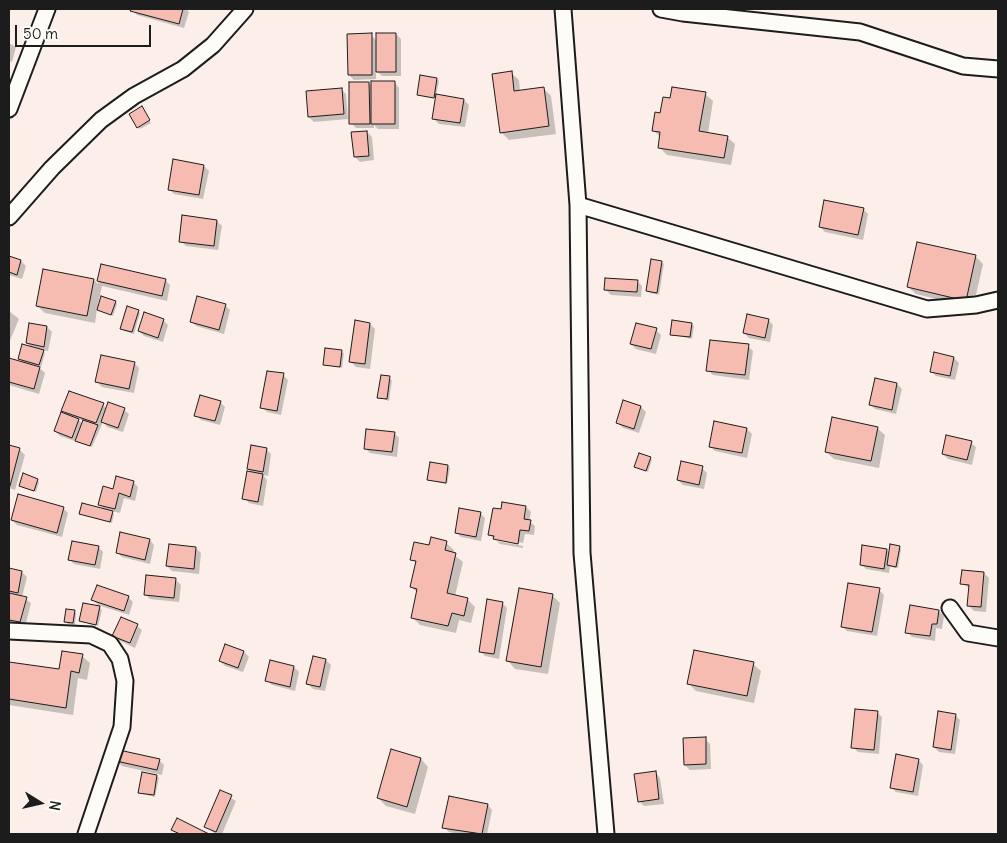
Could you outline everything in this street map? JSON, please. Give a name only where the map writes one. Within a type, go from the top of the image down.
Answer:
[{"type":"street","points":[[9,109],[47,9]]},
{"type":"street","points":[[9,217],[52,168],[101,120],[134,96],[183,68],[213,46],[245,9]]},
{"type":"street","points":[[563,9],[578,205],[582,553],[606,834]]},
{"type":"street","points":[[661,9],[860,32],[963,66],[998,69]]},
{"type":"street","points":[[578,205],[926,309],[976,305],[998,300]]},
{"type":"street","points":[[950,608],[968,633],[998,638]]},
{"type":"street","points":[[9,631],[91,635],[110,644],[120,659],[125,681],[122,727],[86,834]]},
{"type":"building","points":[[131,9],[183,9],[179,24],[130,11]]},
{"type":"building","points":[[372,33],[372,75],[348,75],[347,34]]},
{"type":"building","points":[[376,33],[396,33],[396,72],[376,72]]},
{"type":"building","points":[[512,71],[514,91],[544,87],[549,126],[500,133],[492,74]]},
{"type":"building","points":[[420,75],[437,78],[434,98],[417,95]]},
{"type":"building","points":[[371,81],[395,81],[395,124],[371,124]]},
{"type":"building","points":[[349,82],[369,82],[370,124],[349,124]]},
{"type":"building","points":[[672,87],[706,92],[699,131],[728,136],[724,158],[658,148],[660,132],[652,131],[655,112],[660,113],[663,97],[670,98]]},
{"type":"building","points":[[342,88],[344,114],[308,117],[306,91]]},
{"type":"building","points":[[436,94],[464,99],[460,123],[432,119]]},
{"type":"building","points":[[142,106],[150,120],[137,128],[129,114]]},
{"type":"building","points":[[367,131],[369,156],[354,157],[351,132]]},
{"type":"building","points":[[173,159],[204,165],[199,195],[168,190]]},
{"type":"building","points":[[824,200],[864,208],[858,235],[819,227]]},
{"type":"building","points":[[182,215],[217,220],[214,246],[179,242]]},
{"type":"building","points":[[917,242],[976,255],[966,301],[907,287]]},
{"type":"building","points":[[9,256],[21,260],[17,275],[9,272]]},
{"type":"building","points":[[651,259],[662,261],[657,293],[646,291]]},
{"type":"building","points":[[101,264],[166,279],[162,296],[97,281]]},
{"type":"building","points":[[43,269],[94,279],[87,316],[36,306]]},
{"type":"building","points":[[605,278],[638,280],[637,292],[604,290]]},
{"type":"building","points":[[101,296],[116,301],[111,315],[97,310]]},
{"type":"building","points":[[197,296],[226,304],[219,330],[190,322]]},
{"type":"building","points":[[127,306],[139,310],[132,332],[120,329]]},
{"type":"building","points":[[144,312],[164,319],[158,338],[138,331]]},
{"type":"building","points":[[747,314],[769,319],[765,338],[743,333]]},
{"type":"building","points":[[355,320],[370,323],[365,364],[349,362]]},
{"type":"building","points":[[672,320],[692,323],[690,337],[670,335]]},
{"type":"building","points":[[29,323],[47,326],[44,347],[26,343]]},
{"type":"building","points":[[636,323],[657,328],[651,349],[630,344]]},
{"type":"building","points":[[710,340],[749,344],[745,375],[706,371]]},
{"type":"building","points":[[22,344],[44,350],[39,365],[18,359]]},
{"type":"building","points":[[325,348],[342,350],[340,367],[323,365]]},
{"type":"building","points":[[934,352],[954,357],[950,376],[930,372]]},
{"type":"building","points":[[101,355],[135,362],[129,389],[95,382]]},
{"type":"building","points":[[9,358],[40,367],[34,389],[9,382]]},
{"type":"building","points":[[267,371],[284,373],[277,411],[260,408]]},
{"type":"building","points":[[381,375],[390,376],[387,399],[377,398]]},
{"type":"building","points":[[875,378],[897,383],[892,410],[869,405]]},
{"type":"building","points":[[69,391],[104,403],[96,423],[61,411]]},
{"type":"building","points":[[200,395],[221,401],[215,421],[194,416]]},
{"type":"building","points":[[623,400],[641,406],[634,429],[616,423]]},
{"type":"building","points":[[108,402],[125,408],[118,428],[101,422]]},
{"type":"building","points":[[61,412],[79,419],[72,438],[54,431]]},
{"type":"building","points":[[832,417],[878,427],[871,461],[825,452]]},
{"type":"building","points":[[83,420],[98,425],[90,446],[75,441]]},
{"type":"building","points":[[714,421],[747,428],[742,453],[709,447]]},
{"type":"building","points":[[366,429],[395,432],[392,452],[364,449]]},
{"type":"building","points":[[946,435],[972,441],[967,460],[942,454]]},
{"type":"building","points":[[9,445],[20,448],[10,486],[9,485]]},
{"type":"building","points":[[251,445],[267,448],[263,472],[247,469]]},
{"type":"building","points":[[639,453],[651,457],[646,471],[634,467]]},
{"type":"building","points":[[681,461],[703,466],[699,485],[677,480]]},
{"type":"building","points":[[430,462],[448,465],[446,483],[427,480]]},
{"type":"building","points":[[247,471],[263,474],[258,502],[242,499]]},
{"type":"building","points":[[23,473],[38,479],[34,491],[19,486]]},
{"type":"building","points":[[116,476],[134,481],[130,497],[119,493],[115,509],[98,505],[103,486],[113,489]]},
{"type":"building","points":[[18,494],[64,507],[57,533],[11,520]]},
{"type":"building","points":[[502,502],[526,506],[524,519],[531,520],[529,531],[520,530],[518,544],[493,539],[494,536],[488,535],[493,508],[501,509]]},
{"type":"building","points":[[82,503],[113,511],[110,522],[79,514]]},
{"type":"building","points":[[459,508],[481,512],[476,537],[455,533]]},
{"type":"building","points":[[120,532],[150,539],[145,560],[116,553]]},
{"type":"building","points":[[431,537],[447,541],[445,550],[456,553],[447,593],[468,598],[464,616],[452,613],[448,626],[411,618],[417,589],[410,587],[416,561],[410,560],[414,542],[429,545]]},
{"type":"building","points":[[72,541],[99,546],[95,565],[68,560]]},
{"type":"building","points":[[169,544],[196,547],[194,569],[166,566]]},
{"type":"building","points":[[890,544],[900,546],[896,567],[887,565]]},
{"type":"building","points":[[862,545],[887,549],[884,569],[860,565]]},
{"type":"building","points":[[9,568],[22,571],[18,593],[9,591]]},
{"type":"building","points":[[962,570],[984,572],[981,607],[967,606],[969,585],[960,584]]},
{"type":"building","points":[[146,575],[176,578],[174,598],[144,595]]},
{"type":"building","points":[[848,583],[880,588],[872,632],[841,627]]},
{"type":"building","points":[[97,585],[129,596],[124,611],[91,600]]},
{"type":"building","points":[[519,588],[553,594],[541,667],[506,661]]},
{"type":"building","points":[[9,593],[27,597],[20,622],[9,620]]},
{"type":"building","points":[[487,599],[503,602],[494,654],[479,652]]},
{"type":"building","points":[[83,603],[100,606],[96,625],[79,621]]},
{"type":"building","points":[[910,605],[939,610],[937,624],[932,624],[930,636],[905,633]]},
{"type":"building","points":[[66,609],[75,610],[73,623],[64,622]]},
{"type":"building","points":[[121,617],[138,624],[130,643],[112,636]]},
{"type":"building","points":[[225,644],[244,651],[238,668],[219,661]]},
{"type":"building","points":[[694,650],[754,662],[747,696],[687,684]]},
{"type":"building","points":[[62,651],[83,654],[79,673],[71,671],[66,708],[9,699],[9,662],[59,669]]},
{"type":"building","points":[[313,656],[326,659],[320,687],[306,684]]},
{"type":"building","points":[[270,660],[294,666],[290,687],[265,681]]},
{"type":"building","points":[[855,709],[878,711],[874,750],[851,748]]},
{"type":"building","points":[[938,711],[956,714],[951,750],[933,747]]},
{"type":"building","points":[[706,737],[706,764],[684,765],[683,738]]},
{"type":"building","points":[[391,749],[421,758],[407,807],[377,798]]},
{"type":"building","points":[[119,750],[160,759],[157,770],[116,761]]},
{"type":"building","points":[[896,754],[919,759],[913,792],[890,788]]},
{"type":"building","points":[[656,771],[659,799],[638,802],[634,774]]},
{"type":"building","points":[[142,772],[157,775],[154,795],[138,793]]},
{"type":"building","points":[[220,790],[232,795],[216,832],[204,827]]},
{"type":"building","points":[[449,796],[488,804],[482,834],[442,828]]},
{"type":"building","points":[[177,818],[209,834],[180,834],[171,830]]}]
